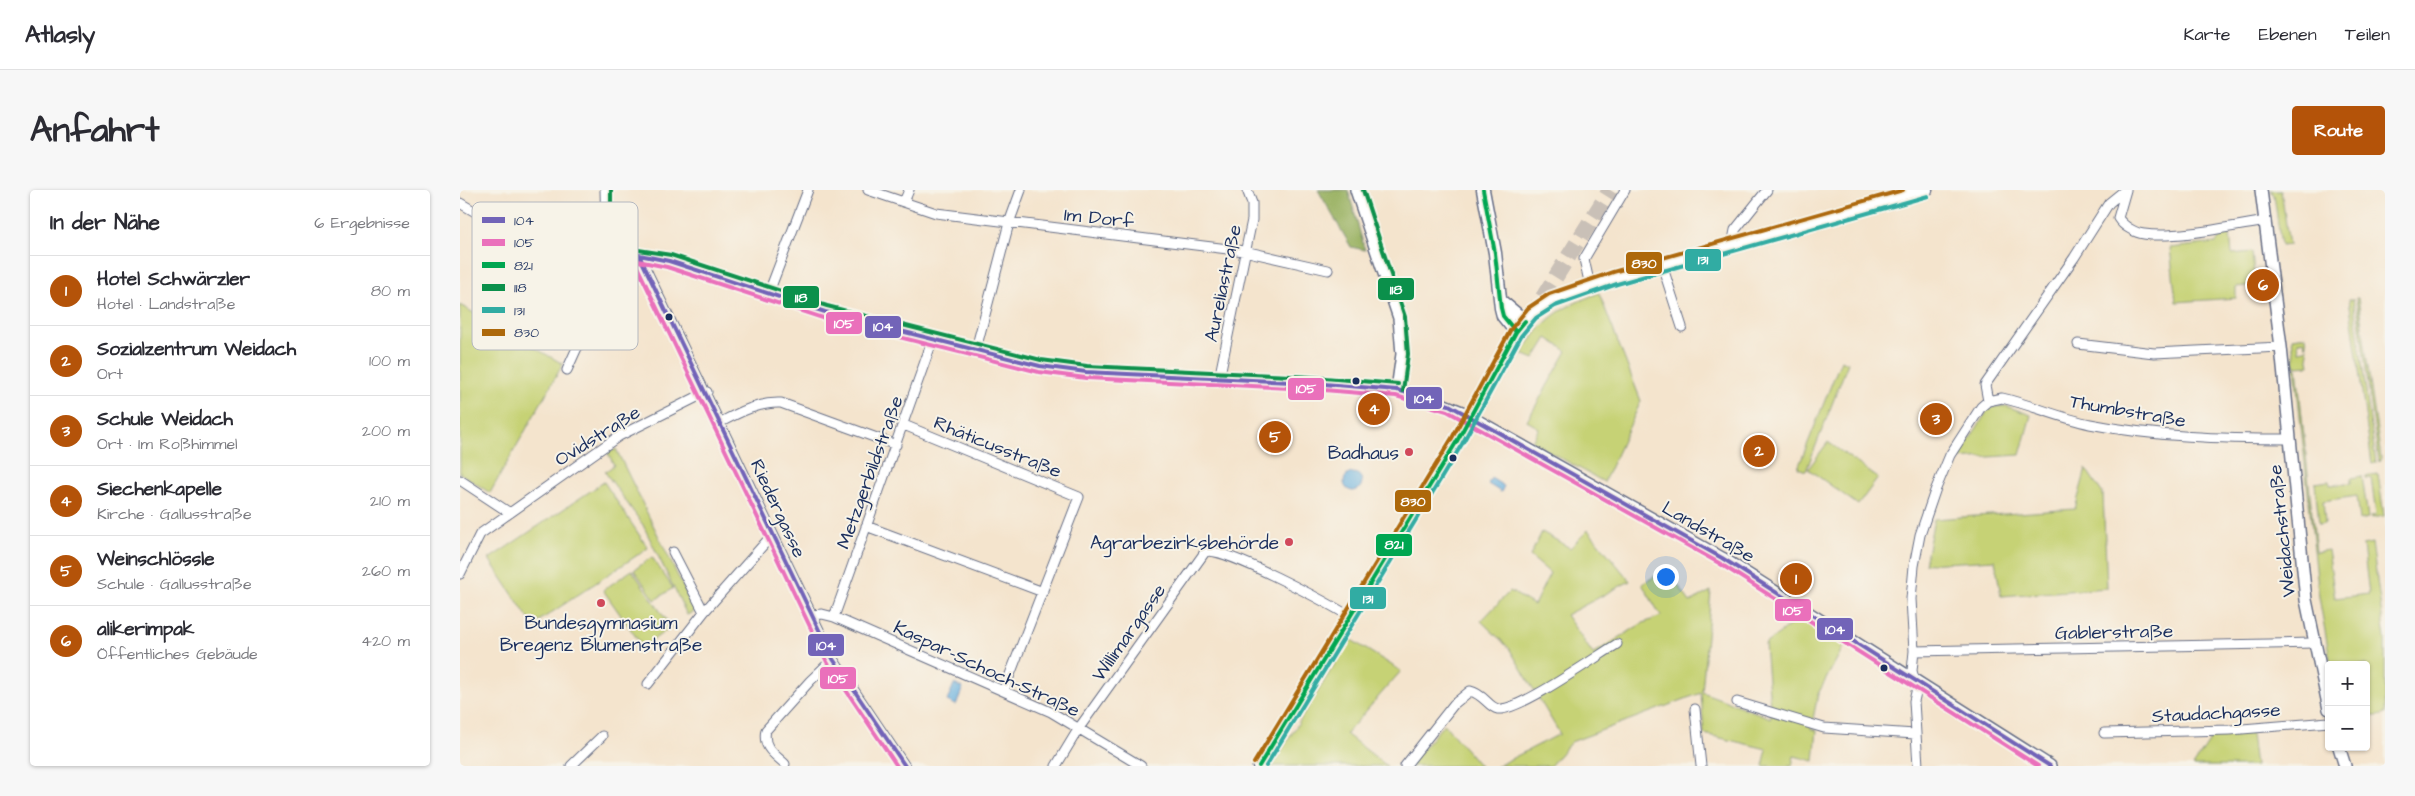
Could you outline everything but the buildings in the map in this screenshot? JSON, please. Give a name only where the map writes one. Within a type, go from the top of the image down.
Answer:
[{"type":"main road","points":[[1483,190],[1500,301],[1504,316],[1516,332]]},
{"type":"main road","points":[[1259,766],[1351,617],[1470,417],[1516,332],[1536,309],[1552,300],[1590,286],[1926,190]]},
{"type":"main road","points":[[1500,301],[1525,321]]},
{"type":"street","points":[[769,292],[808,190]]},
{"type":"street","name":"Im Dorf","points":[[868,190],[936,213],[1244,251],[1328,270]]},
{"type":"street","points":[[904,202],[909,190]]},
{"type":"street","points":[[976,349],[1009,223],[1021,190]]},
{"type":"street","points":[[640,255],[668,261],[769,292],[825,312],[1063,370],[1312,383],[1397,390],[1402,354],[1399,318],[1356,190]]},
{"type":"street","points":[[1590,286],[1584,259],[1615,209],[1624,190]]},
{"type":"street","points":[[1732,245],[1734,230],[1767,190]]},
{"type":"street","points":[[1918,766],[1914,702],[1917,688],[1912,671],[1914,651],[1911,599],[1920,535],[1934,491],[1950,455],[1972,419],[1988,401],[1985,385],[2114,198],[2125,190]]},
{"type":"street","points":[[2125,190],[2118,218],[2125,226],[2141,234],[2187,233],[2266,221]]},
{"type":"street","name":"Weidachstraße","points":[[2261,190],[2281,347],[2306,600],[2313,643],[2328,706]]},
{"type":"street","name":"Aureliastraße","points":[[1219,379],[1244,251],[1252,220],[1252,203],[1248,192]]},
{"type":"street","points":[[460,203],[472,210]]},
{"type":"street","name":"Riedergasse","points":[[640,255],[833,659],[906,766]]},
{"type":"street","points":[[1662,265],[1682,327]]},
{"type":"street","name":"Metzgerbildstraße","points":[[834,617],[934,339]]},
{"type":"street","points":[[2078,344],[2154,353],[2281,347]]},
{"type":"street","points":[[566,370],[575,350]]},
{"type":"street","name":"Landstraße","points":[[1397,390],[1449,405],[1695,542],[2050,766]]},
{"type":"street","name":"Ovidstraße","points":[[460,574],[480,534],[619,436],[707,392]]},
{"type":"street","name":"Thumbstraße","points":[[1988,401],[2002,398],[2089,424],[2149,433],[2204,438],[2289,439]]},
{"type":"street","points":[[721,422],[741,411],[766,403],[781,403],[896,445]]},
{"type":"street","name":"Rhäticusstraße","points":[[904,425],[1079,497],[1044,592]]},
{"type":"street","points":[[460,480],[510,514]]},
{"type":"street","points":[[866,526],[1044,592],[1004,690]]},
{"type":"street","points":[[648,684],[704,612],[773,534]]},
{"type":"street","name":"Willimargasse","points":[[1056,766],[1079,728],[1205,552],[1210,550],[1216,551],[1322,599],[1351,617]]},
{"type":"street","points":[[673,552],[704,612]]},
{"type":"street","name":"Kaspar-Schoch-Straße","points":[[812,615],[822,614],[834,617],[1004,690],[1079,728],[1141,766]]},
{"type":"street","name":"Gablerstraße","points":[[1914,651],[2313,643]]},
{"type":"street","points":[[1404,766],[1454,704],[1470,691],[1479,693],[1493,707],[1498,709],[1507,708],[1529,699],[1617,644]]},
{"type":"street","points":[[785,764],[769,749],[765,740],[768,727],[833,659]]},
{"type":"street","points":[[1738,702],[1824,728],[1915,734]]},
{"type":"street","points":[[1696,709],[1702,766]]},
{"type":"street","name":"Staudachgasse","points":[[2104,733],[2230,730],[2325,722]]},
{"type":"street","points":[[571,766],[602,736]]},
{"type":"street","points":[[2340,751],[2344,766]]},
{"type":"green space","points":[[1318,190],[1348,190],[1365,250],[1351,247]]},
{"type":"green space","points":[[2271,190],[2281,190],[2289,245],[2281,246],[2274,195]]},
{"type":"green space","points":[[2230,232],[2232,254],[2252,252],[2255,285],[2236,287],[2236,298],[2176,302],[2170,248],[2216,243],[2223,233]]},
{"type":"green space","points":[[1599,293],[1641,401],[1604,482],[1532,442],[1539,428],[1527,421],[1567,351],[1547,338],[1534,359],[1522,354],[1538,331],[1554,315]]},
{"type":"green space","points":[[2356,298],[2358,298],[2381,458],[2379,462]]},
{"type":"green space","points":[[2349,299],[2353,299],[2376,463],[2372,464]]},
{"type":"green space","points":[[460,305],[472,312],[472,350],[539,350],[563,364],[490,493],[460,473]]},
{"type":"green space","points":[[2306,336],[2307,345],[2305,345],[2304,340],[2298,342],[2299,351],[2305,350],[2307,347],[2310,365],[2295,366],[2292,338]]},
{"type":"green space","points":[[1841,360],[1848,363],[1806,471],[1798,468]]},
{"type":"green space","points":[[2295,368],[2297,368],[2316,552],[2328,550],[2335,598],[2369,594],[2363,545],[2372,543],[2385,639],[2385,714],[2370,716],[2370,661],[2330,661],[2319,597]]},
{"type":"green space","points":[[2006,406],[2031,415],[2020,455],[1957,459],[1988,410],[1993,407]]},
{"type":"green space","points":[[1828,442],[1878,478],[1858,505],[1808,469]]},
{"type":"green space","points":[[616,449],[695,611],[687,615],[643,525],[605,472],[614,465],[608,453]]},
{"type":"green space","points":[[2086,469],[2103,494],[2107,588],[2001,596],[1995,560],[1925,564],[1934,519],[2075,509]]},
{"type":"green space","points":[[2378,474],[2384,516],[2372,518],[2371,516],[2376,515],[2371,478],[2366,478],[2366,476]]},
{"type":"green space","points":[[2362,476],[2368,518],[2360,520],[2357,496],[2323,501],[2325,523],[2319,524],[2315,483],[2329,481],[2330,485],[2351,483],[2351,478]]},
{"type":"green space","points":[[604,482],[648,548],[533,625],[489,559]]},
{"type":"green space","points":[[1588,530],[1630,581],[1566,615],[1593,654],[1641,624],[1661,616],[1642,584],[1667,569],[1690,602],[1711,591],[1702,692],[1771,718],[1765,644],[1801,617],[1845,644],[1818,694],[1811,729],[1817,730],[1814,761],[1794,756],[1792,766],[1763,766],[1767,749],[1704,734],[1701,693],[1571,742],[1550,766],[1497,766],[1560,734],[1509,648],[1481,621],[1510,591],[1534,605],[1550,573],[1530,556],[1542,532],[1570,548]]},
{"type":"green space","points":[[652,557],[673,588],[655,600],[634,570]]},
{"type":"green space","points":[[632,570],[671,627],[643,647],[603,590]]},
{"type":"green space","points":[[1350,639],[1401,671],[1346,734],[1387,766],[1272,766]]},
{"type":"green space","points":[[1444,724],[1480,766],[1408,766]]},
{"type":"green space","points":[[2251,733],[2255,766],[2193,766],[2214,734]]},
{"type":"water","points":[[1353,473],[1359,476],[1362,482],[1359,488],[1353,491],[1347,488],[1344,482],[1347,476]]},
{"type":"water","points":[[1491,478],[1504,486],[1501,492],[1488,484]]},
{"type":"water","points":[[954,684],[963,688],[956,705],[947,701]]},
{"type":"tunnel","points":[[1530,318],[1610,190]]},
{"type":"transit line","name":"118","points":[[611,190],[611,202]]},
{"type":"transit line","name":"118","points":[[1363,190],[1405,317],[1408,354],[1403,391]]},
{"type":"transit line","name":"821","points":[[1483,190],[1495,253],[1501,308],[1503,316],[1516,332]]},
{"type":"transit line","name":"830","points":[[1254,763],[1452,438],[1511,329],[1528,308],[1549,294],[1613,272],[1903,190]]},
{"type":"transit line","name":"131","points":[[1266,766],[1462,444],[1521,336],[1536,318],[1555,306],[1617,284],[1928,196]]},
{"type":"transit line","name":"118","points":[[638,250],[671,255],[827,306],[1041,360],[1087,366],[1312,377],[1398,384]]},
{"type":"transit line","name":"104","points":[[639,255],[669,261],[825,312],[1040,366],[1086,372],[1312,383],[1397,390],[1449,405],[1722,558],[2050,766]]},
{"type":"transit line","name":"104","points":[[639,255],[833,659],[905,766]]},
{"type":"transit line","name":"105","points":[[638,261],[667,267],[823,318],[1039,372],[1086,378],[1312,389],[1396,396],[1447,411],[1719,563],[2038,766]]},
{"type":"transit line","name":"105","points":[[638,268],[827,662],[897,766]]},
{"type":"transit line","name":"821","points":[[1259,766],[1457,441],[1516,332],[1525,321]]},
{"type":"place","name":"alikerimpak","points":[[2263,285]]},
{"type":"place","name":"Siechenkapelle","points":[[1374,409]]},
{"type":"place","name":"Schule Weidach","points":[[1936,419]]},
{"type":"place","name":"Weinschlössle","points":[[1275,437]]},
{"type":"place","name":"Sozialzentrum Weidach","points":[[1759,451]]},
{"type":"place","name":"Badhaus","points":[[1409,452]]},
{"type":"place","name":"Agrarbezirksbehörde","points":[[1289,542]]},
{"type":"place","name":"Hotel Schwärzler","points":[[1796,579]]},
{"type":"place","name":"Bundesgymnasium Bregenz Blumenstraße","points":[[601,603]]}]
